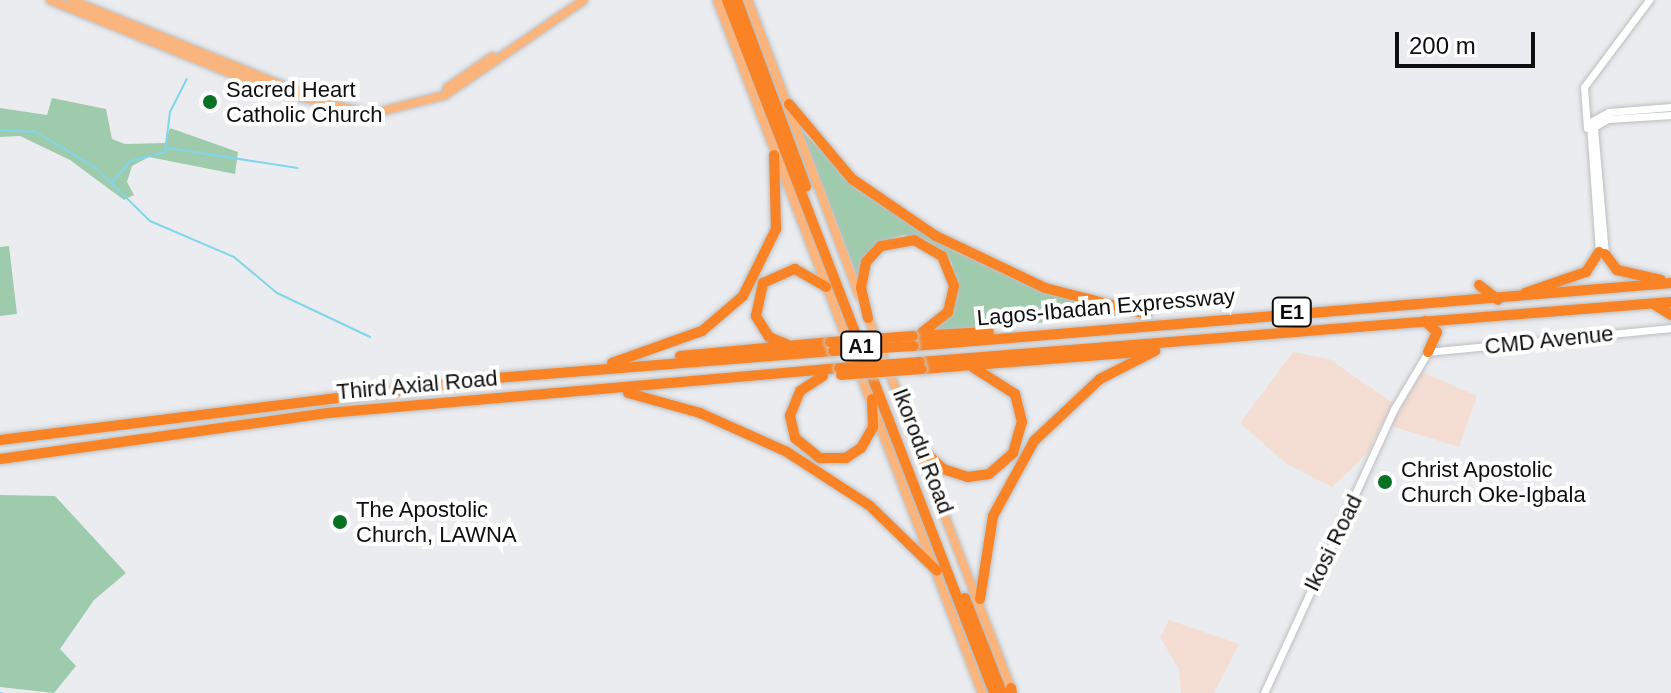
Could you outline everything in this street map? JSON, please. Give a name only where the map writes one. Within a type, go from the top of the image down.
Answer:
[{"type":"highway","name":"Ikorodu Road","points":[[727,0],[994,693]]},
{"type":"highway","name":"Ikorodu Road","points":[[737,0],[1009,692]]},
{"type":"highway","points":[[789,104],[852,179],[936,236],[1045,288],[1147,314]]},
{"type":"highway","points":[[612,363],[702,331],[743,296],[776,229],[774,155]]},
{"type":"highway","points":[[868,318],[861,280],[872,253],[892,241],[925,243],[948,265],[953,300],[939,322],[914,341]]},
{"type":"highway","points":[[1456,302],[1476,285],[1499,300],[1586,272],[1602,253],[1617,270],[1671,282]]},
{"type":"highway","points":[[800,345],[763,331],[754,308],[758,290],[771,275],[795,269],[826,287]]},
{"type":"highway","name":"Lagos-Ibadan Expressway","points":[[831,346],[1193,317],[1499,300],[1671,282]]},
{"type":"highway","name":"Lagos-Ibadan Expressway","points":[[840,371],[1671,302]]},
{"type":"highway","points":[[1654,304],[1671,315]]},
{"type":"highway","points":[[914,341],[1147,314],[1193,317]]},
{"type":"highway","points":[[1423,321],[1436,328],[1428,352]]},
{"type":"highway","points":[[921,366],[964,366],[1155,351],[1188,342]]},
{"type":"highway","points":[[564,373],[612,363],[800,345],[831,346]]},
{"type":"highway","name":"Third Axial Road","points":[[0,440],[564,373],[831,346]]},
{"type":"highway","points":[[980,599],[993,516],[1034,441],[1100,379],[1155,351]]},
{"type":"highway","points":[[920,448],[943,469],[968,477],[989,474],[1013,453],[1022,422],[1015,394],[991,373],[964,366]]},
{"type":"highway","points":[[586,391],[628,393],[823,376],[840,371]]},
{"type":"highway","name":"Third Axial Road","points":[[0,459],[328,413],[840,371]]},
{"type":"highway","points":[[823,376],[800,391],[790,416],[795,438],[820,458],[846,458],[861,448],[873,427],[872,399]]},
{"type":"highway","points":[[628,393],[700,413],[787,452],[870,506],[937,571]]},
{"type":"main road","points":[[50,0],[269,89],[371,114],[445,95],[584,0]]},
{"type":"main road","points":[[71,0],[293,90],[377,109],[443,90],[574,0]]},
{"type":"main road","name":"Ikorodu Road","points":[[717,0],[982,693]]},
{"type":"main road","name":"Ikorodu Road","points":[[748,0],[868,318],[980,599],[1009,692]]},
{"type":"street","points":[[1602,253],[1585,103],[1586,82],[1649,0]]},
{"type":"street","points":[[1585,103],[1598,116],[1671,115]]},
{"type":"street","points":[[1589,129],[1598,116],[1609,112],[1671,107]]},
{"type":"street","name":"CMD Avenue","points":[[1428,352],[1671,328]]},
{"type":"street","name":"Ikosi Road","points":[[1264,693],[1394,409],[1428,352]]},
{"type":"shaded area","points":[[1293,352],[1329,359],[1393,403],[1368,452],[1332,487],[1287,464],[1240,423]]},
{"type":"shaded area","points":[[1422,372],[1477,396],[1459,447],[1391,426]]},
{"type":"shaded area","points":[[1169,620],[1239,644],[1214,693],[1181,693],[1179,669],[1160,637]]},
{"type":"green space","points":[[52,98],[106,109],[112,139],[125,144],[165,143],[170,128],[238,152],[235,174],[149,157],[132,166],[127,182],[134,195],[124,200],[70,160],[20,136],[0,137],[0,108],[47,115]]},
{"type":"green space","points":[[802,131],[860,191],[948,248],[1015,280],[1125,315],[933,332],[956,303],[952,263],[927,240],[903,235],[880,242],[857,276]]},
{"type":"green space","points":[[9,246],[17,314],[0,316],[0,247]]},
{"type":"green space","points":[[0,495],[55,496],[126,573],[94,600],[60,649],[76,666],[54,693],[0,687]]},
{"type":"waterway","points":[[112,182],[130,161],[165,152],[170,112],[187,79]]},
{"type":"waterway","points":[[0,130],[36,132],[97,169],[150,221],[234,257],[277,293],[370,337]]},
{"type":"waterway","points":[[168,148],[297,168]]},
{"type":"place","name":"Sacred Heart Catholic Church","points":[[210,102]]},
{"type":"place","name":"Christ Apostolic Church Oke-Igbala","points":[[1385,482]]},
{"type":"place","name":"The Apostolic Church, LAWNA","points":[[340,522]]}]
